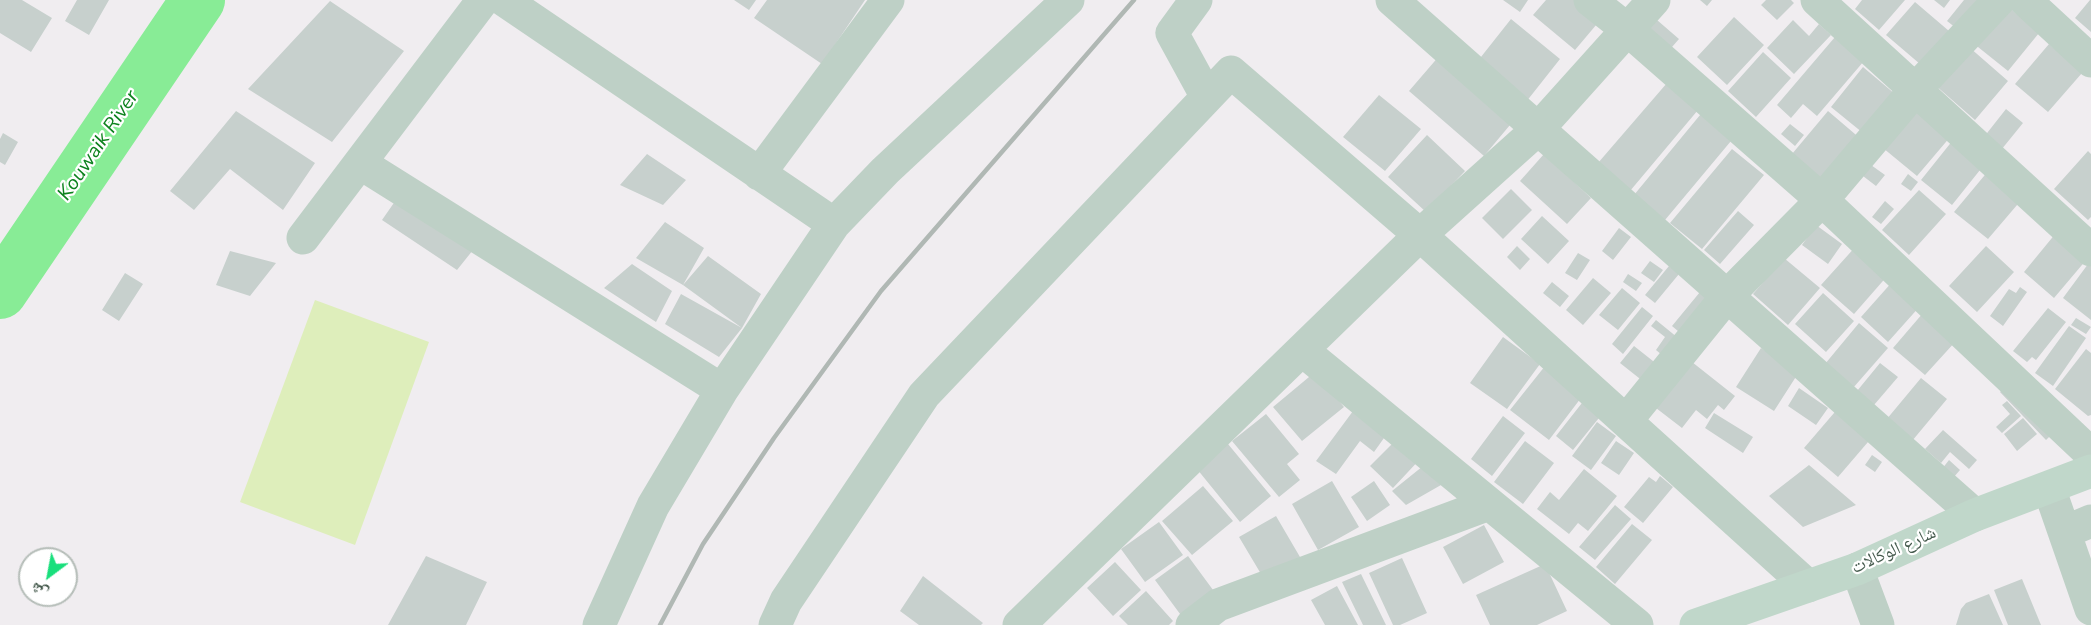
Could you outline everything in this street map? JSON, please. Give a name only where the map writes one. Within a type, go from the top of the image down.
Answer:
[{"type":"street","points":[[303,238],[483,0]]},
{"type":"street","points":[[504,0],[834,224]]},
{"type":"street","points":[[759,174],[888,0]]},
{"type":"street","points":[[599,625],[653,506],[722,390],[834,224],[885,171],[1068,0]]},
{"type":"street","points":[[1196,0],[1172,33],[1207,97]]},
{"type":"street","points":[[1392,0],[1975,515]]},
{"type":"street","points":[[1590,0],[1628,30],[1822,200],[2091,453]]},
{"type":"street","points":[[1019,625],[1420,235],[1538,129],[1654,0]]},
{"type":"street","points":[[1817,0],[2091,249]]},
{"type":"street","points":[[1626,421],[1727,296],[1822,200],[1915,90],[1999,0]]},
{"type":"street","points":[[2025,0],[2091,62]]},
{"type":"street","points":[[775,625],[786,601],[924,395],[1231,72],[1420,235],[1808,586]]},
{"type":"street","points":[[360,163],[722,390]]},
{"type":"street","points":[[1302,350],[1637,625]]},
{"type":"street","name":"شارع الوكالات","points":[[1696,625],[1857,569],[1975,515],[2091,471]]},
{"type":"street","points":[[2049,488],[2078,527],[2091,609]]},
{"type":"street","points":[[1192,625],[1218,605],[1489,504]]},
{"type":"street","points":[[1857,569],[1878,625]]},
{"type":"green space","points":[[315,300],[429,342],[355,545],[240,502]]},
{"type":"building","points":[[0,0],[22,0],[52,18],[31,52],[0,33]]},
{"type":"building","points":[[77,0],[109,0],[89,35],[65,21]]},
{"type":"building","points":[[734,0],[756,0],[749,10]]},
{"type":"building","points":[[767,0],[865,0],[822,64],[754,18]]},
{"type":"building","points":[[1503,0],[1528,0],[1520,12]]},
{"type":"building","points":[[1546,0],[1581,0],[1602,18],[1575,50],[1533,15]]},
{"type":"building","points":[[1700,0],[1712,0],[1707,6]]},
{"type":"building","points":[[1766,0],[1791,0],[1794,3],[1777,20],[1761,5]]},
{"type":"building","points":[[1862,0],[1905,0],[1879,30],[1855,9]]},
{"type":"building","points":[[1934,0],[1950,0],[1944,8]]},
{"type":"building","points":[[1964,0],[1988,0],[1961,32],[1947,21]]},
{"type":"building","points":[[2091,0],[2091,32],[2075,18]]},
{"type":"building","points":[[330,1],[404,51],[332,142],[248,89]]},
{"type":"building","points":[[1915,2],[1949,31],[1920,64],[1886,35]]},
{"type":"building","points":[[2005,4],[2039,33],[2008,71],[1973,43]]},
{"type":"building","points":[[1734,17],[1764,45],[1727,85],[1697,57]]},
{"type":"building","points":[[1511,19],[1560,59],[1526,102],[1477,62]]},
{"type":"building","points":[[1657,20],[1679,39],[1665,55],[1643,36]]},
{"type":"building","points":[[1793,20],[1809,36],[1819,24],[1831,35],[1794,74],[1767,48]]},
{"type":"building","points":[[1835,37],[1864,61],[1817,116],[1803,104],[1791,118],[1777,105]]},
{"type":"building","points":[[2049,44],[2082,73],[2048,112],[2015,84]]},
{"type":"building","points":[[1969,47],[2008,81],[1975,120],[1935,85]]},
{"type":"building","points":[[1763,52],[1791,78],[1756,117],[1728,91]]},
{"type":"building","points":[[1440,55],[1515,119],[1484,156],[1409,91]]},
{"type":"building","points":[[1863,67],[1895,94],[1863,133],[1831,107]]},
{"type":"building","points":[[1667,83],[1698,110],[1630,191],[1598,163]]},
{"type":"building","points":[[1379,95],[1421,129],[1385,171],[1343,137]]},
{"type":"building","points":[[1917,107],[1951,136],[1917,176],[1883,148]]},
{"type":"building","points":[[1705,109],[1736,135],[1665,220],[1634,195]]},
{"type":"building","points":[[2006,109],[2023,123],[1997,155],[1980,142]]},
{"type":"building","points":[[236,111],[315,163],[283,210],[230,169],[194,210],[170,191]]},
{"type":"building","points":[[1828,111],[1862,140],[1826,183],[1792,154]]},
{"type":"building","points":[[1790,124],[1804,135],[1795,146],[1781,134]]},
{"type":"building","points":[[3,133],[18,142],[5,165],[0,162],[0,139]]},
{"type":"building","points":[[1427,135],[1465,171],[1426,212],[1388,177]]},
{"type":"building","points":[[1953,140],[1984,165],[1952,205],[1921,180]]},
{"type":"building","points":[[1732,149],[1764,175],[1702,249],[1670,223]]},
{"type":"building","points":[[2088,151],[2091,154],[2091,217],[2088,220],[2054,189]]},
{"type":"building","points":[[647,154],[686,180],[663,205],[620,185]]},
{"type":"building","points":[[1544,154],[1591,198],[1567,224],[1520,181]]},
{"type":"building","points":[[1871,165],[1885,175],[1876,186],[1863,176]]},
{"type":"building","points":[[1989,170],[2023,198],[1988,239],[1954,212]]},
{"type":"building","points":[[1908,174],[1918,182],[1911,191],[1901,184]]},
{"type":"building","points":[[1511,189],[1532,210],[1503,239],[1482,218]]},
{"type":"building","points":[[1919,190],[1946,214],[1909,255],[1882,230]]},
{"type":"building","points":[[398,197],[477,245],[457,270],[382,220]]},
{"type":"building","points":[[1885,201],[1894,209],[1881,224],[1872,217]]},
{"type":"building","points":[[1738,211],[1754,225],[1720,264],[1704,250]]},
{"type":"building","points":[[1542,216],[1569,241],[1548,264],[1521,239]]},
{"type":"building","points":[[665,222],[704,248],[683,285],[636,258]]},
{"type":"building","points":[[1816,225],[1842,244],[1828,264],[1802,245]]},
{"type":"building","points":[[1619,228],[1631,237],[1613,260],[1602,251]]},
{"type":"building","points":[[2056,233],[2087,259],[2054,298],[2024,272]]},
{"type":"building","points":[[1857,245],[1889,274],[1854,314],[1821,285]]},
{"type":"building","points":[[1517,246],[1530,259],[1520,270],[1507,257]]},
{"type":"building","points":[[1986,246],[2014,272],[1977,312],[1949,286]]},
{"type":"building","points":[[230,251],[276,263],[250,296],[216,285]]},
{"type":"building","points":[[1578,253],[1590,260],[1577,280],[1565,273]]},
{"type":"building","points":[[708,256],[761,294],[742,328],[683,285]]},
{"type":"building","points":[[1784,258],[1820,288],[1788,325],[1753,294]]},
{"type":"building","points":[[2091,260],[2091,320],[2063,298]]},
{"type":"building","points":[[1650,261],[1663,270],[1654,282],[1641,273]]},
{"type":"building","points":[[632,264],[672,291],[656,322],[604,288]]},
{"type":"building","points":[[1669,266],[1679,274],[1655,303],[1645,295]]},
{"type":"building","points":[[125,273],[143,284],[119,321],[102,310]]},
{"type":"building","points":[[1628,274],[1642,283],[1636,291],[1623,282]]},
{"type":"building","points":[[1593,278],[1611,293],[1583,325],[1566,310]]},
{"type":"building","points":[[1893,281],[1921,305],[1888,342],[1861,317]]},
{"type":"building","points":[[1552,282],[1569,296],[1560,307],[1543,293]]},
{"type":"building","points":[[2020,287],[2027,292],[2003,326],[1990,316],[2009,289],[2016,293]]},
{"type":"building","points":[[1622,288],[1640,303],[1618,330],[1599,315]]},
{"type":"building","points":[[1700,292],[1713,304],[1685,337],[1672,326]]},
{"type":"building","points":[[1823,293],[1854,321],[1826,352],[1795,324]]},
{"type":"building","points":[[681,294],[742,328],[719,357],[665,324]]},
{"type":"building","points":[[1642,307],[1653,316],[1623,354],[1612,344]]},
{"type":"building","points":[[2048,308],[2066,322],[2036,360],[2032,357],[2027,362],[2013,351]]},
{"type":"building","points":[[1923,313],[1956,341],[1925,375],[1893,348]]},
{"type":"building","points":[[2076,318],[2091,327],[2086,334],[2071,325]]},
{"type":"building","points":[[1656,320],[1683,342],[1669,361],[1656,350],[1665,337],[1651,326]]},
{"type":"building","points":[[1859,323],[1888,348],[1853,388],[1825,364]]},
{"type":"building","points":[[2069,326],[2086,338],[2053,386],[2035,373]]},
{"type":"building","points":[[1503,337],[1540,364],[1507,409],[1470,383]]},
{"type":"building","points":[[1634,346],[1658,365],[1644,382],[1620,363]]},
{"type":"building","points":[[1761,348],[1799,372],[1774,411],[1736,387]]},
{"type":"building","points":[[2086,349],[2091,353],[2091,415],[2088,416],[2055,389]]},
{"type":"building","points":[[1549,361],[1587,390],[1549,440],[1510,410]]},
{"type":"building","points":[[1692,362],[1735,396],[1724,410],[1718,405],[1707,419],[1696,410],[1682,428],[1656,408]]},
{"type":"building","points":[[1880,363],[1898,377],[1874,405],[1857,391]]},
{"type":"building","points":[[1315,372],[1344,407],[1302,441],[1273,407]]},
{"type":"building","points":[[1921,378],[1947,399],[1912,441],[1886,420]]},
{"type":"building","points":[[2010,382],[2056,430],[2046,440],[2000,392]]},
{"type":"building","points":[[1799,388],[1828,408],[1816,425],[1788,406]]},
{"type":"building","points":[[1589,394],[1607,408],[1573,450],[1556,436]]},
{"type":"building","points":[[2007,401],[2021,416],[2002,433],[1996,427],[2010,414],[2002,405]]},
{"type":"building","points":[[1840,406],[1874,435],[1838,477],[1804,448]]},
{"type":"building","points":[[1356,407],[1389,431],[1374,452],[1360,441],[1336,474],[1316,461]]},
{"type":"building","points":[[1714,413],[1753,437],[1743,453],[1705,428]]},
{"type":"building","points":[[1266,414],[1299,454],[1287,464],[1300,480],[1279,497],[1232,441]]},
{"type":"building","points":[[1503,416],[1525,433],[1492,476],[1471,459]]},
{"type":"building","points":[[2023,418],[2037,434],[2017,451],[2004,434]]},
{"type":"building","points":[[1597,422],[1616,436],[1591,470],[1572,456]]},
{"type":"building","points":[[1943,430],[1977,460],[1969,469],[1950,452],[1941,463],[1925,449]]},
{"type":"building","points":[[1400,436],[1422,457],[1393,488],[1370,466]]},
{"type":"building","points":[[1525,441],[1554,463],[1523,504],[1494,482]]},
{"type":"building","points":[[1616,441],[1634,453],[1619,475],[1601,463]]},
{"type":"building","points":[[1228,444],[1271,496],[1240,522],[1197,469]]},
{"type":"building","points":[[1872,455],[1882,462],[1875,472],[1865,465]]},
{"type":"building","points":[[1949,460],[1960,470],[1953,478],[1942,469]]},
{"type":"building","points":[[1428,462],[1448,481],[1406,505],[1392,491]]},
{"type":"building","points":[[1809,465],[1856,505],[1803,527],[1769,496]]},
{"type":"building","points":[[1584,469],[1617,496],[1588,531],[1578,523],[1569,534],[1537,509],[1550,492],[1559,500]]},
{"type":"building","points":[[1660,476],[1673,487],[1643,523],[1624,507],[1649,477],[1656,482]]},
{"type":"building","points":[[1332,481],[1359,527],[1318,550],[1292,504]]},
{"type":"building","points":[[1374,481],[1390,505],[1367,521],[1351,497]]},
{"type":"building","points":[[1203,486],[1233,521],[1192,555],[1162,521]]},
{"type":"building","points":[[1615,505],[1631,519],[1595,560],[1579,547]]},
{"type":"building","points":[[1276,516],[1300,557],[1264,579],[1239,537]]},
{"type":"building","points":[[1159,522],[1183,555],[1145,582],[1121,549]]},
{"type":"building","points":[[1632,524],[1652,540],[1615,584],[1596,567]]},
{"type":"building","points":[[1484,525],[1504,562],[1463,584],[1443,547]]},
{"type":"building","points":[[426,556],[487,582],[466,625],[388,625]]},
{"type":"building","points":[[1188,556],[1216,594],[1183,618],[1155,580]]},
{"type":"building","points":[[1402,558],[1427,613],[1400,625],[1393,625],[1369,573]]},
{"type":"building","points":[[1115,562],[1141,590],[1113,616],[1087,588]]},
{"type":"building","points":[[1545,564],[1567,611],[1537,625],[1490,625],[1476,595]]},
{"type":"building","points":[[1361,574],[1386,625],[1363,625],[1342,582]]},
{"type":"building","points":[[923,576],[983,623],[981,625],[919,625],[900,611]]},
{"type":"building","points":[[2022,579],[2041,625],[2008,625],[1994,590]]},
{"type":"building","points":[[1337,586],[1358,625],[1325,625],[1311,600]]},
{"type":"building","points":[[1146,591],[1173,621],[1169,625],[1128,625],[1119,616]]},
{"type":"building","points":[[1989,594],[2003,625],[1956,625],[1961,609],[1966,603]]},
{"type":"waterway","name":"Kouwaik River","points":[[0,292],[198,0]]},
{"type":"railway","points":[[660,625],[703,544],[774,438],[881,291],[1134,0]]}]
